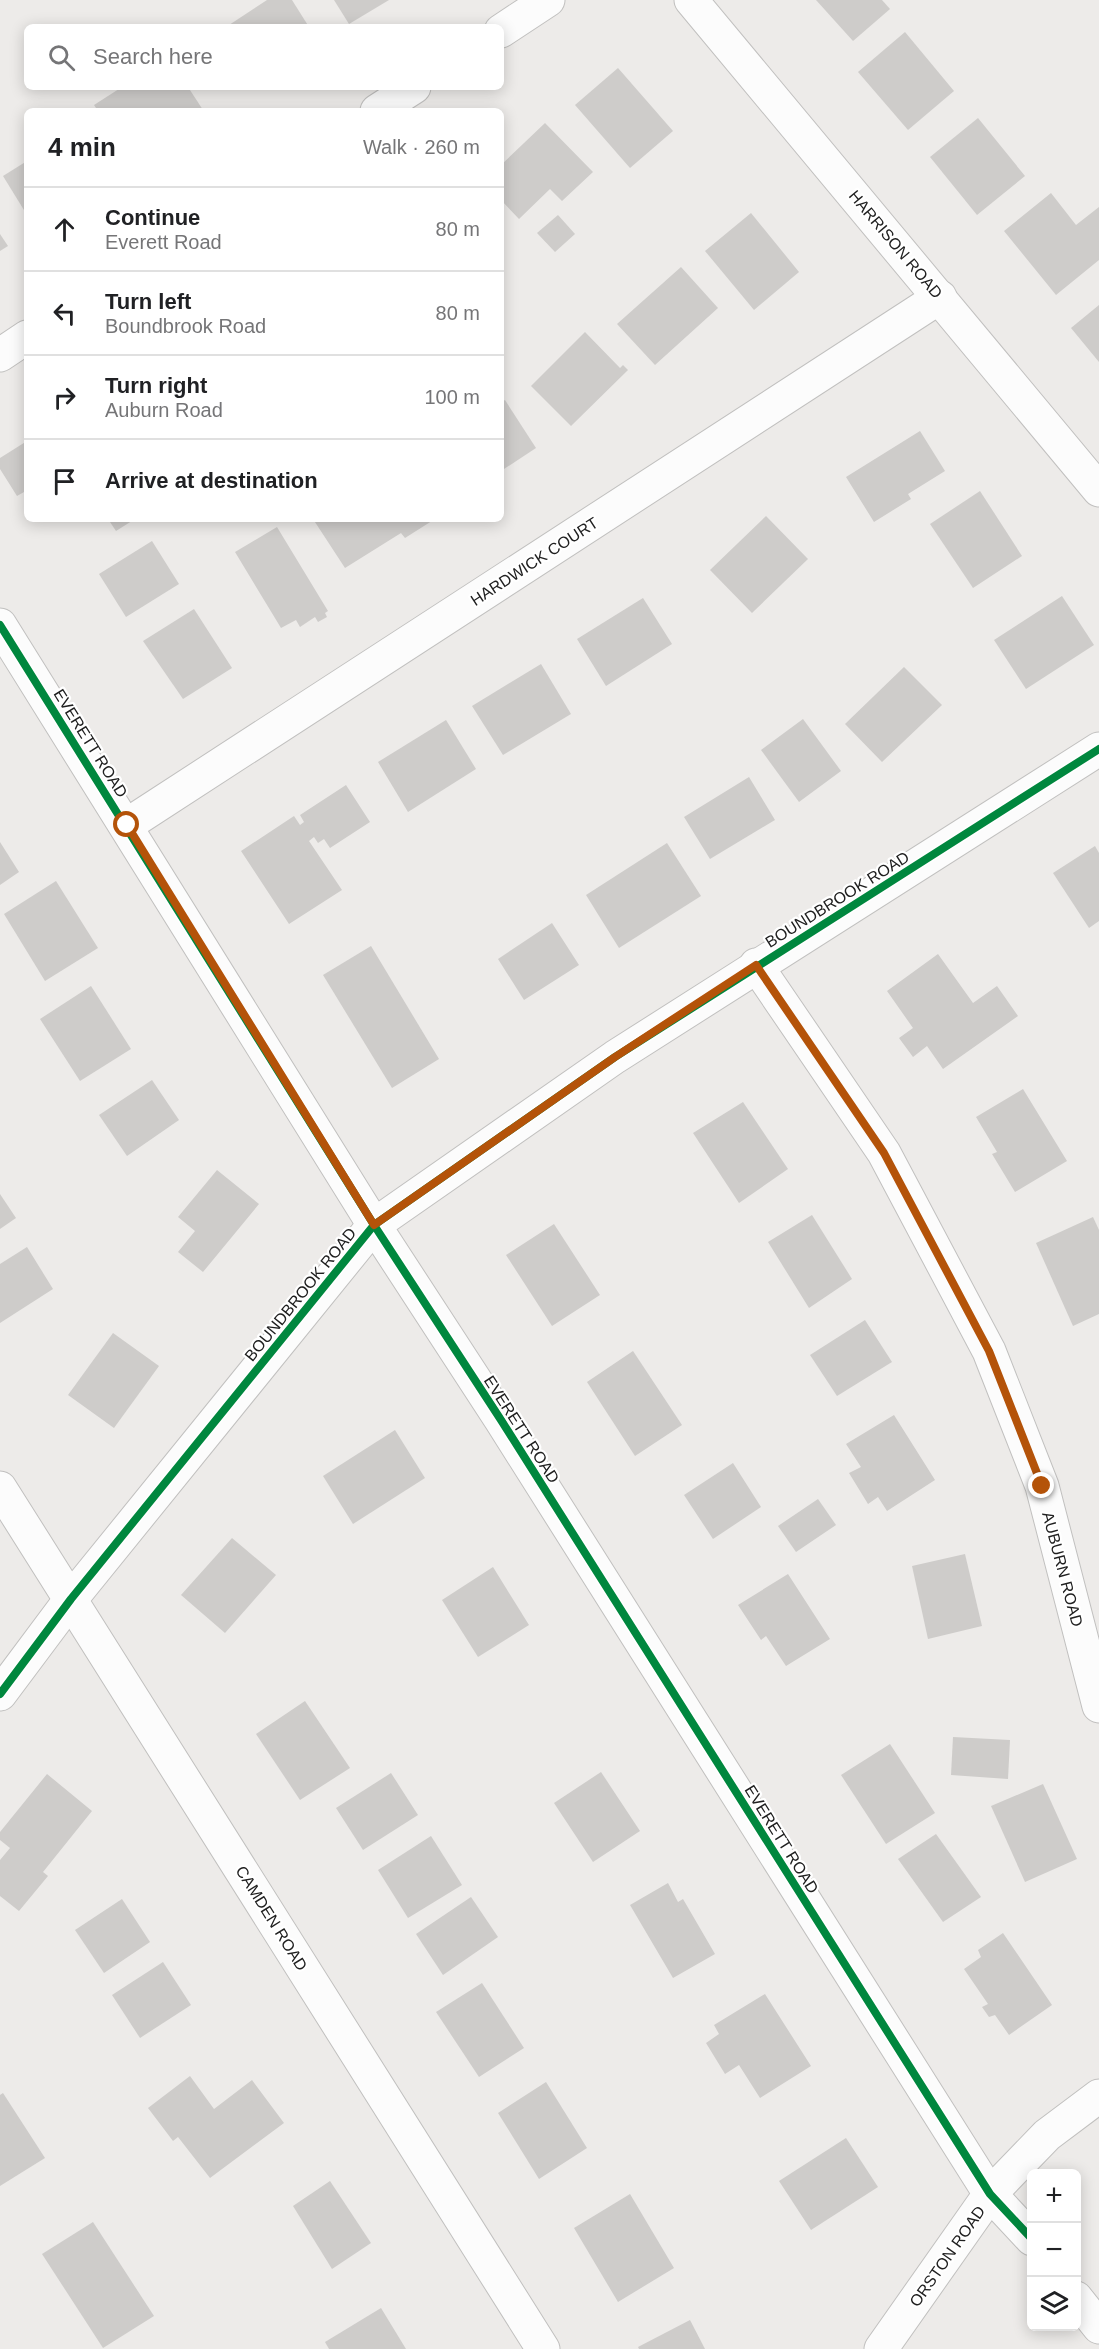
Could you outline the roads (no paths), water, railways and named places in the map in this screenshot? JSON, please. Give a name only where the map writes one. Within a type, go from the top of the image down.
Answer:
[{"type":"street","points":[[504,29],[548,0]]},
{"type":"street","name":"HARRISON ROAD","points":[[691,0],[1099,490]]},
{"type":"street","points":[[382,108],[409,90]]},
{"type":"street","name":"HARDWICK COURT","points":[[127,825],[940,297]]},
{"type":"street","points":[[0,355],[24,339]]},
{"type":"street","name":"EVERETT ROAD","points":[[0,625],[127,825],[374,1225],[501,1420],[990,2194],[1027,2234]]},
{"type":"street","name":"BOUNDBROOK ROAD","points":[[0,1694],[71,1599],[374,1225],[605,1064],[756,965],[1099,749]]},
{"type":"street","name":"AUBURN ROAD","points":[[756,965],[884,1153],[989,1351],[1042,1486],[1099,1706]]},
{"type":"street","name":"CAMDEN ROAD","points":[[0,1488],[543,2349]]},
{"type":"street","name":"ORSTON ROAD","points":[[881,2349],[990,2194],[1047,2135],[1099,2096]]},
{"type":"street","points":[[1081,2303],[1099,2327]]}]
